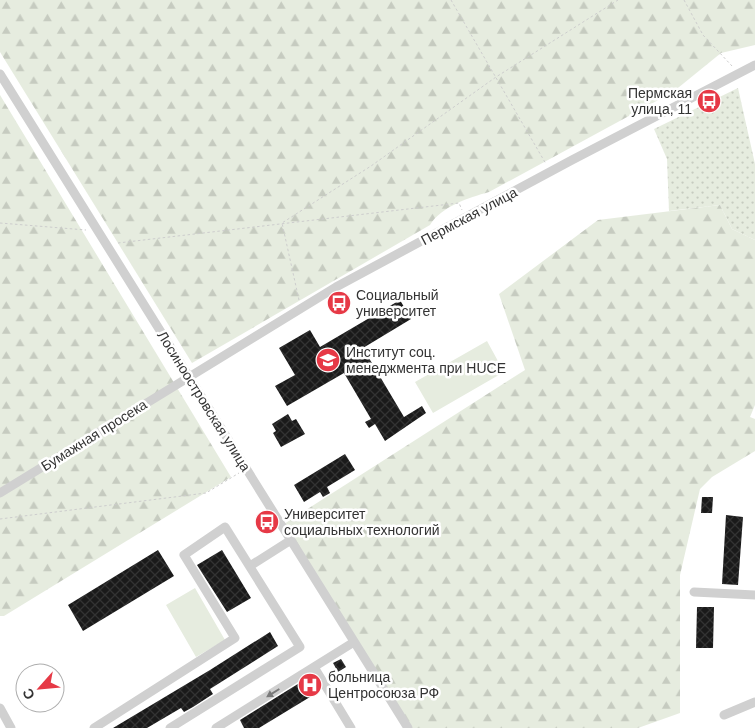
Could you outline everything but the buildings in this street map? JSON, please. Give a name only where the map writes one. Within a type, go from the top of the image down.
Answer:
[{"type":"street","name":"Пермская улица","points":[[189,376],[300,309],[466,217],[755,66]]},
{"type":"street","name":"Лосиноостровская улица","points":[[0,74],[408,728]]},
{"type":"street","name":"Бумажная просека","points":[[0,493],[189,376]]},
{"type":"street","points":[[94,728],[235,638],[184,555],[225,527],[300,647],[170,728]]},
{"type":"street","points":[[250,566],[291,540]]},
{"type":"street","points":[[694,592],[755,595]]},
{"type":"street","points":[[216,728],[354,642]]},
{"type":"street","points":[[314,667],[352,728]]},
{"type":"street","points":[[724,715],[755,702]]},
{"type":"street","points":[[0,708],[11,728]]},
{"type":"path","points":[[451,0],[550,172]]},
{"type":"path","points":[[282,224],[371,166],[496,77],[618,0]]},
{"type":"path","points":[[684,0],[703,35],[741,73]]},
{"type":"path","points":[[118,243],[459,203],[466,217]]},
{"type":"path","points":[[0,223],[98,231]]},
{"type":"path","points":[[282,224],[300,309]]},
{"type":"path","points":[[0,519],[206,493],[246,468]]},
{"type":"green space","points":[[0,0],[755,0],[755,45],[721,53],[673,92],[489,192],[464,200],[448,208],[435,218],[430,225],[192,363],[0,52]]},
{"type":"green space","points":[[738,88],[755,164],[755,240],[732,229],[720,205],[669,211],[667,159],[654,129]]},
{"type":"green space","points":[[0,95],[231,477],[4,616],[0,616]]},
{"type":"green space","points":[[720,205],[732,229],[755,240],[755,405],[750,417],[755,419],[755,451],[712,477],[700,489],[680,575],[680,713],[638,728],[411,728],[284,524],[525,370],[499,294],[598,220]]},
{"type":"green space","points":[[487,341],[504,372],[433,413],[415,382]]},
{"type":"green space","points":[[195,588],[225,640],[196,657],[166,605]]},
{"type":"place","name":"Пермская улица, 11","points":[[709,101]]},
{"type":"place","name":"Социальный университет","points":[[339,303]]},
{"type":"place","name":"Институт соц. менеджмента при HUCE","points":[[328,360]]},
{"type":"place","name":"Университет социальных технологий","points":[[267,522]]},
{"type":"place","name":"больница Центросоюза РФ","points":[[310,685]]}]
